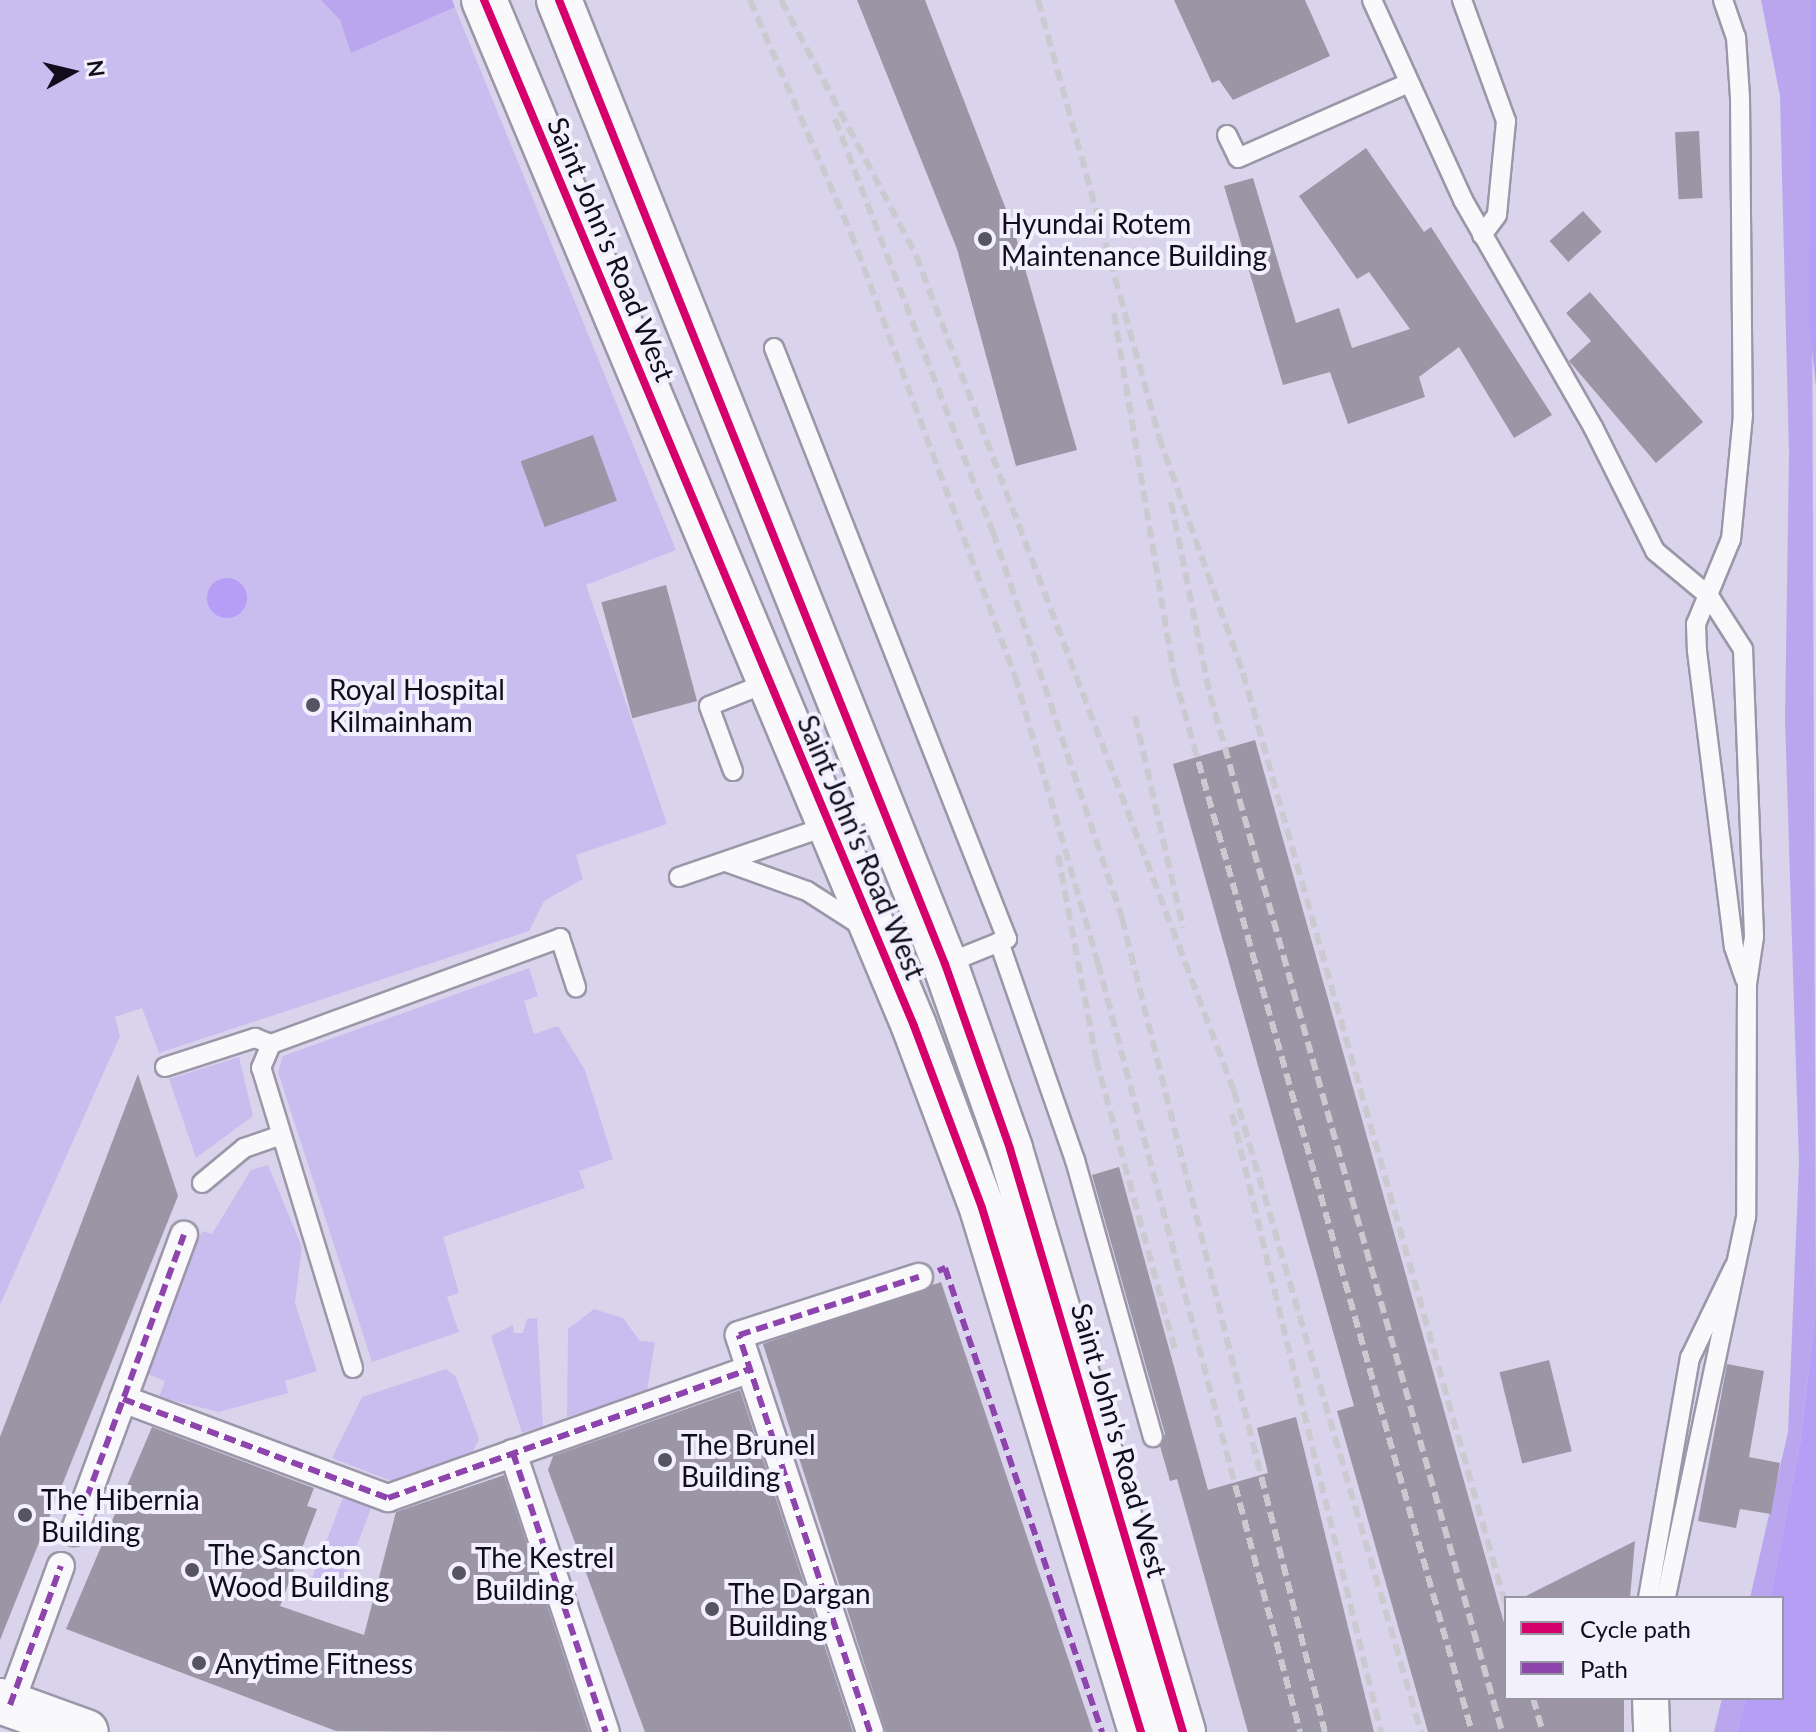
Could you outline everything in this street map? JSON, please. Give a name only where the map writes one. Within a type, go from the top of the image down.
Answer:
[{"type":"main road","name":"Saint John's Road West","points":[[484,0],[875,935],[982,1208],[1141,1732]]},
{"type":"main road","name":"Saint John's Road West","points":[[559,0],[885,806],[945,964],[1010,1149],[1183,1732]]},
{"type":"main road","points":[[5,1703],[86,1732]]},
{"type":"street","points":[[74,1532],[184,1235]]},
{"type":"street","points":[[870,1732],[739,1335],[919,1277]]},
{"type":"street","points":[[123,1399],[388,1498],[750,1369]]},
{"type":"street","points":[[513,1453],[606,1732]]},
{"type":"street","points":[[5,1703],[61,1566]]},
{"type":"lane","points":[[1372,0],[1482,235],[1593,427],[1659,558],[1709,596],[1743,649],[1754,937],[1747,984],[1751,1090],[1742,1253],[1666,1596]]},
{"type":"lane","points":[[1462,0],[1506,121],[1497,215],[1482,235]]},
{"type":"lane","points":[[1723,0],[1736,37],[1740,97],[1743,415],[1731,539],[1696,624],[1734,947],[1747,984]]},
{"type":"lane","points":[[1227,135],[1238,158],[1409,83]]},
{"type":"lane","points":[[774,348],[896,645],[1007,939],[945,964]]},
{"type":"lane","points":[[733,771],[709,706],[769,682]]},
{"type":"lane","points":[[679,877],[830,829],[885,806]]},
{"type":"lane","points":[[726,862],[807,891],[875,935]]},
{"type":"lane","points":[[165,1067],[255,1038],[271,1044],[560,938],[576,987]]},
{"type":"lane","points":[[999,942],[1075,1160],[1153,1437]]},
{"type":"lane","points":[[271,1044],[261,1068],[353,1368]]},
{"type":"lane","points":[[202,1183],[244,1148],[281,1135]]},
{"type":"lane","points":[[1648,1596],[1690,1358],[1742,1253]]},
{"type":"lane","points":[[1642,1700],[1643,1732]]},
{"type":"lane","points":[[1659,1700],[1660,1732]]},
{"type":"shaded area","name":"Royal Hospital Kilmainham","points":[[0,0],[452,0],[676,550],[586,585],[667,824],[576,855],[583,879],[544,901],[529,931],[159,1053],[142,1008],[115,1017],[120,1036],[0,1305]]},
{"type":"shaded area","points":[[321,0],[452,0],[455,7],[351,53],[340,20]]},
{"type":"shaded area","points":[[1761,0],[1811,0],[1816,1308],[1800,1444],[1770,1596],[1750,1596],[1788,1432],[1799,1163],[1785,719],[1789,454],[1780,96]]},
{"type":"shaded area","points":[[1811,0],[1816,0],[1816,387],[1809,322]]},
{"type":"shaded area","points":[[227,578],[241,584],[247,598],[241,612],[227,618],[213,612],[207,598],[213,584]]},
{"type":"shaded area","points":[[529,968],[538,996],[524,1001],[534,1034],[558,1026],[585,1070],[613,1159],[579,1171],[585,1188],[443,1237],[459,1293],[447,1297],[459,1332],[372,1362],[278,1072],[283,1056]]},
{"type":"shaded area","points":[[239,1057],[253,1116],[196,1158],[169,1079]]},
{"type":"shaded area","points":[[268,1165],[302,1247],[295,1303],[317,1371],[285,1381],[288,1393],[219,1412],[159,1397],[165,1381],[142,1372],[202,1231],[212,1234],[251,1170]]},
{"type":"shaded area","points":[[1816,1308],[1816,1732],[1737,1732],[1745,1700],[1784,1700],[1784,1596],[1770,1596],[1800,1444]]},
{"type":"shaded area","points":[[594,1309],[623,1318],[640,1341],[655,1342],[647,1391],[567,1417],[568,1329]]},
{"type":"shaded area","points":[[537,1318],[543,1426],[522,1433],[491,1336],[513,1325],[514,1333],[523,1333],[527,1319]]},
{"type":"shaded area","points":[[446,1369],[456,1377],[479,1439],[472,1453],[394,1482],[332,1458],[362,1397]]},
{"type":"shaded area","points":[[344,1495],[372,1506],[336,1600],[308,1589]]},
{"type":"shaded area","points":[[1722,1700],[1745,1700],[1737,1732],[1714,1732]]},
{"type":"building","name":"Hyundai Rotem Maintenance Building","points":[[857,0],[925,0],[1014,230],[1077,450],[1016,466],[957,249]]},
{"type":"building","points":[[1174,0],[1305,0],[1330,56],[1233,100],[1219,80],[1212,83]]},
{"type":"building","points":[[1699,131],[1703,198],[1679,199],[1675,132]]},
{"type":"building","points":[[1366,148],[1424,232],[1431,227],[1552,415],[1514,438],[1459,347],[1419,377],[1425,397],[1348,424],[1330,372],[1283,385],[1224,186],[1253,178],[1296,323],[1339,308],[1352,348],[1410,329],[1369,272],[1357,279],[1299,196]]},
{"type":"building","points":[[1583,211],[1602,232],[1568,262],[1550,241]]},
{"type":"building","points":[[1590,292],[1703,422],[1656,463],[1569,361],[1591,341],[1566,313]]},
{"type":"building","points":[[593,435],[617,501],[545,527],[521,461]]},
{"type":"building","points":[[666,585],[697,701],[632,718],[601,602]]},
{"type":"building","points":[[1255,740],[1504,1623],[1504,1700],[1624,1700],[1624,1732],[1428,1732],[1337,1411],[1354,1406],[1173,764]]},
{"type":"building","points":[[138,1074],[178,1196],[0,1640],[0,1437]]},
{"type":"building","points":[[1119,1167],[1208,1490],[1268,1473],[1257,1428],[1296,1417],[1374,1732],[1248,1732],[1177,1479],[1170,1481],[1160,1446],[1165,1434],[1092,1175]]},
{"type":"building","points":[[941,1282],[1093,1732],[886,1732],[763,1344]]},
{"type":"building","points":[[1549,1360],[1572,1451],[1522,1464],[1500,1372]]},
{"type":"building","points":[[1727,1364],[1764,1371],[1749,1457],[1780,1463],[1771,1514],[1740,1509],[1736,1528],[1698,1521]]},
{"type":"building","points":[[740,1390],[853,1732],[645,1732],[548,1470],[553,1456]]},
{"type":"building","points":[[152,1427],[314,1488],[307,1506],[317,1509],[280,1606],[364,1635],[396,1512],[504,1475],[589,1732],[336,1731],[66,1629]]},
{"type":"building","points":[[1635,1541],[1630,1596],[1526,1596]]},
{"type":"railway","points":[[750,0],[851,233],[1015,676],[1098,963],[1300,1732]]},
{"type":"railway","points":[[781,0],[916,255],[1234,1091],[1421,1732]]},
{"type":"railway","points":[[1038,0],[1159,437],[1243,673],[1504,1599]]},
{"type":"railway","points":[[835,119],[993,532],[1122,918],[1325,1732]]},
{"type":"railway","points":[[1114,313],[1174,675],[1472,1732]]},
{"type":"railway","points":[[1171,502],[1210,695],[1502,1732]]},
{"type":"railway","points":[[1135,716],[1183,928]]},
{"type":"railway","points":[[1058,855],[1096,1059],[1176,1354]]},
{"type":"railway","points":[[1232,1114],[1381,1732]]},
{"type":"railway","points":[[1534,1700],[1543,1732]]},
{"type":"marked path","points":[[74,1532],[184,1235]]},
{"type":"marked path","points":[[938,1271],[945,1268],[1102,1732]]},
{"type":"marked path","points":[[870,1732],[739,1335],[919,1277]]},
{"type":"marked path","points":[[123,1399],[388,1498],[750,1369]]},
{"type":"marked path","points":[[513,1453],[606,1732]]},
{"type":"marked path","points":[[10,1705],[61,1566]]},
{"type":"cycle path","points":[[484,0],[914,1026],[982,1208],[1141,1732]]},
{"type":"cycle path","points":[[559,0],[945,964],[1010,1149],[1183,1732]]},
{"type":"place","name":"Hyundai Rotem Maintenance Building","points":[[985,239]]},
{"type":"place","name":"Royal Hospital Kilmainham","points":[[313,705]]},
{"type":"place","name":"The Brunel Building","points":[[665,1460]]},
{"type":"place","name":"The Hibernia Building","points":[[25,1515]]},
{"type":"place","name":"The Sancton Wood Building","points":[[192,1570]]},
{"type":"place","name":"The Kestrel Building","points":[[459,1573]]},
{"type":"place","name":"The Dargan Building","points":[[712,1609]]},
{"type":"place","name":"Anytime Fitness","points":[[199,1663]]}]
